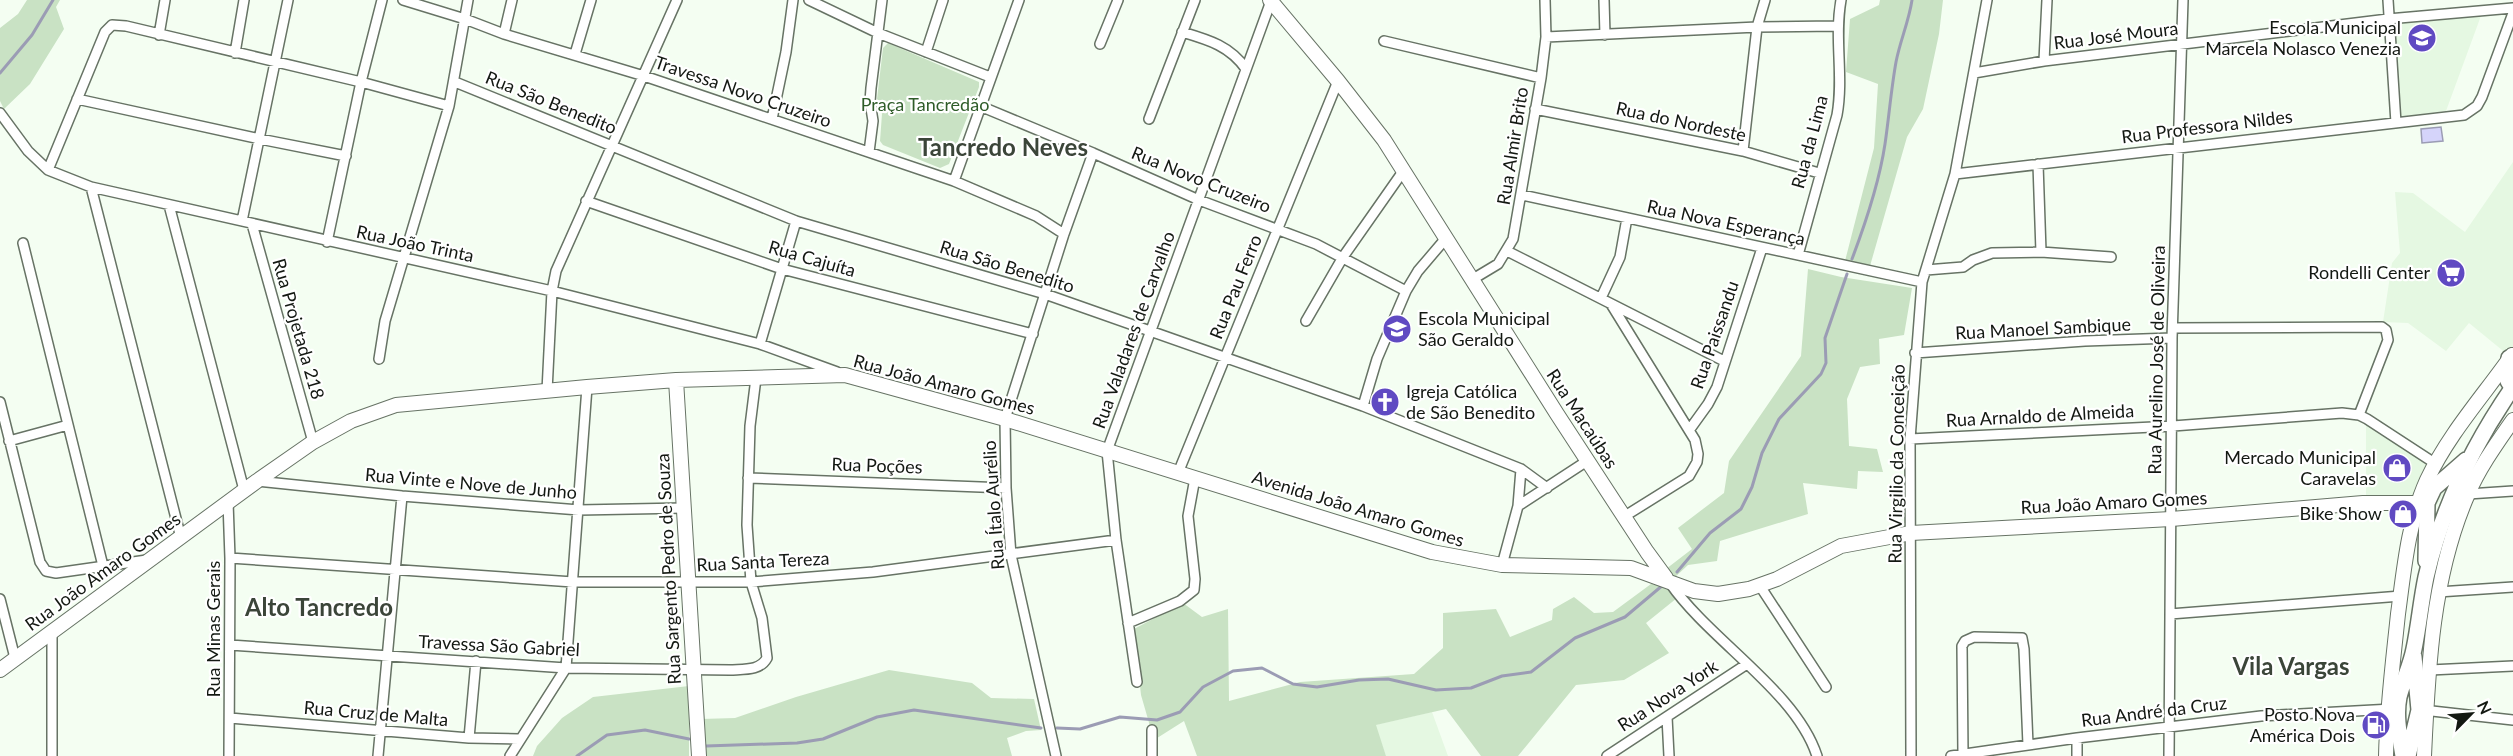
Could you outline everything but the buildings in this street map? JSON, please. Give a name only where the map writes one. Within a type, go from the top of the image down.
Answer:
[{"type":"main road","points":[[2427,577],[2423,503],[2434,488],[2468,458],[2512,388],[2507,370],[2511,356]]},
{"type":"main road","points":[[2403,756],[2394,714],[2414,651],[2427,577],[2442,525],[2460,494],[2468,458]]},
{"type":"main road","points":[[2434,488],[2447,488],[2460,494]]},
{"type":"main road","points":[[2425,520],[2432,524],[2442,525]]},
{"type":"main road","points":[[2409,756],[2420,710],[2414,651]]},
{"type":"main road","points":[[2400,694],[2411,693],[2420,710]]},
{"type":"main road","points":[[2394,714],[2408,725],[2420,710]]},
{"type":"street","points":[[159,35],[165,0]]},
{"type":"street","points":[[236,53],[244,0]]},
{"type":"street","points":[[242,221],[288,0]]},
{"type":"street","points":[[327,242],[382,0]]},
{"type":"street","name":"Travessa Novo Cruzeiro","points":[[403,0],[772,118],[954,181],[1036,216],[1064,234]]},
{"type":"street","points":[[379,360],[385,321],[402,258],[455,82],[468,0]]},
{"type":"street","points":[[504,34],[512,0]]},
{"type":"street","points":[[575,54],[591,0]]},
{"type":"street","points":[[547,391],[552,291],[556,271],[677,0]]},
{"type":"street","points":[[772,118],[786,52],[793,0]]},
{"type":"street","points":[[809,0],[878,33],[990,77]]},
{"type":"street","points":[[869,152],[873,121],[870,102],[871,88],[882,0]]},
{"type":"street","points":[[926,52],[943,0]]},
{"type":"street","points":[[954,181],[1019,0]]},
{"type":"street","points":[[1100,44],[1118,0]]},
{"type":"street","points":[[1149,119],[1195,0]]},
{"type":"street","name":"Rua Almir Brito","points":[[1473,279],[1498,264],[1513,240],[1541,78],[1546,37],[1545,0]]},
{"type":"street","points":[[1604,0],[1605,35]]},
{"type":"street","points":[[1743,151],[1757,27],[1765,0]]},
{"type":"street","name":"Rua da Lima","points":[[1797,255],[1837,115],[1841,92],[1836,26],[1841,0]]},
{"type":"street","name":"Rua Virgilio da Conceição","points":[[1911,756],[1910,439],[1922,282],[1955,174],[1987,0]]},
{"type":"street","points":[[2044,61],[2047,0]]},
{"type":"street","name":"Rua Aurelino José de Oliveira","points":[[2169,756],[2173,333],[2183,0]]},
{"type":"street","points":[[2388,0],[2396,123]]},
{"type":"street","name":"Rua Valadares de Carvalho","points":[[1137,682],[1116,540],[1107,451],[1271,1]]},
{"type":"street","name":"Rua Macaúbas","points":[[1271,1],[1338,81],[1404,170],[1655,565],[1706,626],[1790,708],[1817,756]]},
{"type":"street","name":"Rua José Moura","points":[[1974,73],[2044,61],[2388,19],[2513,8]]},
{"type":"street","name":"Rua Professora Nildes","points":[[1955,174],[2464,115],[2477,106],[2482,98],[2513,13]]},
{"type":"street","points":[[48,170],[108,28],[118,25],[362,82],[449,106]]},
{"type":"street","points":[[1546,37],[1757,27],[1836,26]]},
{"type":"street","points":[[1182,32],[1229,49],[1246,69]]},
{"type":"street","points":[[1384,41],[1541,78]]},
{"type":"street","name":"Rua Pau Ferro","points":[[1178,473],[1338,81]]},
{"type":"street","name":"Rua São Benedito","points":[[455,82],[796,221],[1045,294],[1363,406],[1521,470],[1547,488]]},
{"type":"street","points":[[77,99],[260,140],[345,156]]},
{"type":"street","name":"Rua Novo Cruzeiro","points":[[980,106],[1199,200],[1278,229],[1343,257],[1406,291]]},
{"type":"street","name":"Rua do Nordeste","points":[[1535,109],[1743,151],[1819,173]]},
{"type":"street","name":"Rua João Trinta","points":[[0,113],[28,151],[48,170],[91,187],[552,291],[760,344],[845,375]]},
{"type":"street","name":"Rua Ítalo Aurélio","points":[[1056,756],[1011,555],[1006,488],[1005,418],[1064,234],[1093,153]]},
{"type":"street","points":[[2038,164],[2041,252]]},
{"type":"street","points":[[1306,321],[1343,257],[1404,170]]},
{"type":"street","points":[[91,187],[181,538]]},
{"type":"street","name":"Rua Nova Esperança","points":[[1522,195],[1922,282]]},
{"type":"street","name":"Rua Cajuíta","points":[[586,201],[782,269],[1033,334]]},
{"type":"street","points":[[169,205],[244,490]]},
{"type":"street","points":[[1601,298],[1620,257],[1627,218]]},
{"type":"street","points":[[760,344],[796,221]]},
{"type":"street","name":"Rua Projetada 218","points":[[252,224],[313,442]]},
{"type":"street","points":[[1363,406],[1377,359],[1406,291],[1418,271],[1447,237]]},
{"type":"street","points":[[23,243],[103,566]]},
{"type":"street","name":"Rua Paissandu","points":[[1690,429],[1714,395],[1721,378],[1724,361],[1762,248]]},
{"type":"street","points":[[1507,251],[1724,361]]},
{"type":"street","points":[[1926,270],[1963,267],[1983,255],[1992,253],[2041,252],[2111,257]]},
{"type":"street","name":"Rua Paissandu","points":[[1611,304],[1690,429],[1698,454],[1693,472],[1625,516]]},
{"type":"street","name":"Rua Manoel Sambique","points":[[1915,353],[2173,333],[2382,327],[2386,330],[2388,340],[2359,415]]},
{"type":"street","points":[[2386,756],[2394,714],[2400,596],[2407,554],[2436,464],[2466,417],[2511,356]]},
{"type":"street","name":"Rua João Amaro Gomes","points":[[587,387],[676,380],[845,375],[1005,418],[1107,451]]},
{"type":"street","points":[[752,582],[747,525],[748,478],[756,378]]},
{"type":"street","name":"Rua Sargento Pedro de Souza","points":[[676,380],[699,756]]},
{"type":"street","points":[[228,502],[313,442],[351,421],[396,405],[587,387],[566,668],[510,756]]},
{"type":"street","points":[[0,402],[43,567],[50,573],[149,560]]},
{"type":"street","name":"Rua Arnaldo de Almeida","points":[[1910,439],[2173,426],[2326,413],[2359,415]]},
{"type":"street","points":[[2359,415],[2436,464]]},
{"type":"street","points":[[2424,756],[2420,710],[2430,670],[2438,592],[2460,494],[2513,420]]},
{"type":"street","points":[[9,441],[68,424]]},
{"type":"street","name":"Avenida João Amaro Gomes","points":[[1107,451],[1432,552],[1502,566],[1622,567],[1644,572],[1702,593],[1738,591],[1760,586],[1841,546],[1911,532]]},
{"type":"street","points":[[1518,506],[1587,461]]},
{"type":"street","points":[[1502,566],[1518,506],[1521,470]]},
{"type":"street","name":"Rua Poções","points":[[748,478],[1006,488]]},
{"type":"street","points":[[1128,623],[1180,601],[1194,590],[1195,579],[1188,516],[1195,478]]},
{"type":"street","name":"Rua Vinte e Nove de Junho","points":[[257,481],[402,496],[579,510],[684,508]]},
{"type":"street","points":[[2460,494],[2513,491]]},
{"type":"street","points":[[378,756],[402,496]]},
{"type":"street","name":"Rua João Amaro Gomes","points":[[0,670],[228,502]]},
{"type":"street","name":"Rua Minas Gerais","points":[[228,502],[230,558],[228,756]]},
{"type":"street","name":"Rua João Amaro Gomes","points":[[1911,532],[2172,519],[2363,503],[2423,503]]},
{"type":"street","points":[[1622,567],[1635,557],[1639,539]]},
{"type":"street","name":"Rua Santa Tereza","points":[[230,558],[573,582],[752,582],[873,572],[1116,540]]},
{"type":"street","name":"Travessa São Gabriel","points":[[230,645],[566,668],[750,669],[765,663],[767,658],[764,627],[752,582]]},
{"type":"street","points":[[1760,586],[1826,687]]},
{"type":"street","points":[[2438,592],[2513,587]]},
{"type":"street","points":[[2170,614],[2400,596]]},
{"type":"street","points":[[0,599],[15,658]]},
{"type":"street","points":[[52,630],[52,756]]},
{"type":"street","points":[[1963,754],[1962,646],[1965,641],[1974,637],[2019,636],[2024,646],[2028,745]]},
{"type":"street","points":[[469,738],[476,661]]},
{"type":"street","name":"Rua Nova York","points":[[1607,756],[1747,664]]},
{"type":"street","points":[[2430,670],[2513,666]]},
{"type":"street","points":[[2420,710],[2513,720]]},
{"type":"street","name":"Rua André da Cruz","points":[[1952,756],[2077,738],[2261,716],[2394,714]]},
{"type":"street","points":[[1667,717],[1669,756]]},
{"type":"street","name":"Rua Cruz de Malta","points":[[230,718],[469,738],[519,739]]},
{"type":"street","points":[[1152,730],[1152,756]]},
{"type":"street","points":[[2077,738],[2077,756]]},
{"type":"shaded area","points":[[2482,13],[2446,111],[2390,118],[2384,24]]},
{"type":"shaded area","name":"Rondelli Center","points":[[2513,162],[2513,359],[2469,323],[2446,351],[2408,323],[2383,322],[2392,263],[2400,253],[2395,192],[2413,193],[2465,232]]},
{"type":"shaded area","points":[[2366,424],[2454,475],[2433,512],[2366,498]]},
{"type":"shaded area","points":[[1432,712],[1448,756],[1386,756],[1375,725]]},
{"type":"green space","points":[[27,0],[60,0],[56,7],[64,29],[30,84],[4,109],[0,101],[0,28],[18,14]]},
{"type":"green space","points":[[1880,0],[1943,0],[1939,34],[1923,109],[1907,137],[1870,266],[1845,261],[1874,148],[1878,84],[1846,72],[1850,19],[1879,5]]},
{"type":"green space","name":"Praça Tancredão","points":[[888,43],[979,82],[949,164],[940,168],[883,145],[880,141],[882,114],[877,99],[883,48]]},
{"type":"green space","points":[[1808,269],[1841,277],[1912,288],[1904,335],[1879,339],[1880,364],[1860,367],[1847,399],[1849,446],[1877,449],[1883,472],[1858,471],[1857,489],[1803,483],[1808,514],[1720,541],[1717,561],[1688,565],[1673,579],[1666,569],[1692,549],[1678,528],[1724,493],[1729,461],[1801,356]]},
{"type":"green space","points":[[1651,584],[1665,586],[1677,598],[1646,623],[1669,653],[1624,680],[1576,685],[1518,756],[1481,756],[1446,709],[1376,725],[1386,756],[1197,756],[1184,721],[1154,740],[1141,695],[1134,629],[1183,603],[1202,617],[1228,609],[1229,701],[1300,682],[1414,674],[1443,648],[1443,613],[1496,609],[1510,637],[1552,620],[1553,609],[1574,597],[1594,613],[1613,612]]},
{"type":"green space","points":[[889,670],[972,683],[991,698],[1034,699],[1041,730],[1026,731],[1007,738],[1012,756],[704,756],[701,719],[735,718],[796,697]]},
{"type":"green space","points":[[689,686],[689,756],[533,756],[537,746],[562,718],[593,697]]},
{"type":"water","points":[[2441,127],[2443,141],[2422,143],[2421,129]]},
{"type":"waterway","points":[[0,73],[32,35],[53,0]]},
{"type":"waterway","points":[[1852,259],[1879,174],[1896,62],[1912,0]]},
{"type":"waterway","points":[[1677,572],[1710,533],[1741,509],[1752,487],[1762,453],[1779,419],[1821,374],[1826,363],[1825,338],[1847,274]]},
{"type":"waterway","points":[[1057,728],[1080,729],[1120,717],[1157,720],[1180,712],[1203,687],[1233,671],[1262,668],[1293,684],[1317,687],[1359,680],[1388,679],[1436,690],[1471,688],[1502,676],[1531,672],[1575,638],[1625,617],[1663,585]]},
{"type":"waterway","points":[[706,746],[797,743],[823,739],[877,717],[914,710],[1041,728]]},
{"type":"waterway","points":[[577,756],[607,735],[645,730],[689,739]]},
{"type":"place","name":"Escola Municipal Marcela Nolasco Venezia","points":[[2422,38]]},
{"type":"place","name":"Rondelli Center","points":[[2451,273]]},
{"type":"place","name":"Escola Municipal São Geraldo","points":[[1397,329]]},
{"type":"place","name":"Igreja Católica de São Benedito","points":[[1385,402]]},
{"type":"place","name":"Mercado Municipal Caravelas","points":[[2397,468]]},
{"type":"place","name":"Bike Show","points":[[2403,514]]},
{"type":"place","name":"Posto Nova América Dois","points":[[2376,725]]},
{"type":"district","name":"Tancredo Neves","points":[[1003,148]]},
{"type":"district","name":"Alto Tancredo","points":[[319,608]]},
{"type":"district","name":"Vila Vargas","points":[[2291,667]]}]
